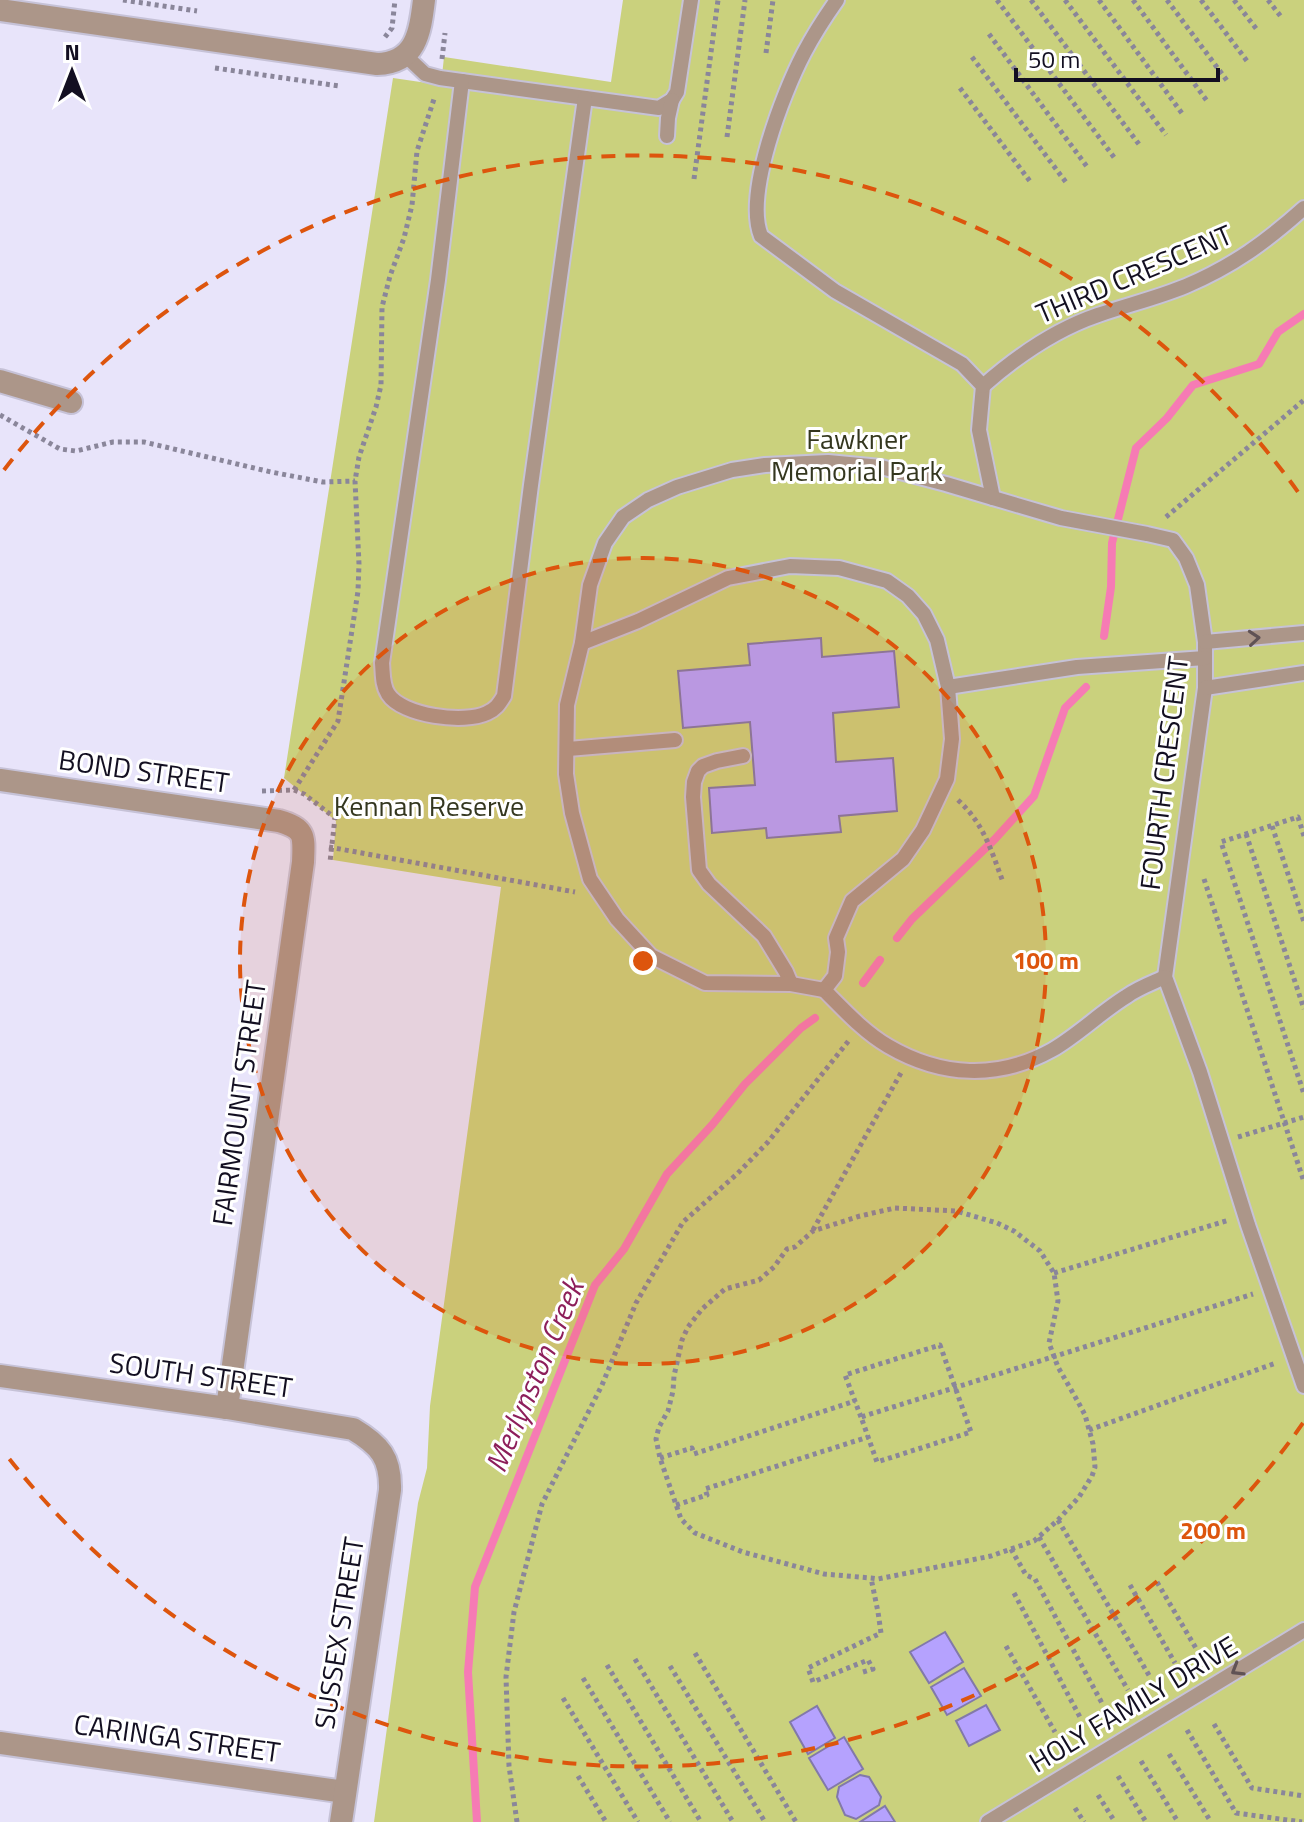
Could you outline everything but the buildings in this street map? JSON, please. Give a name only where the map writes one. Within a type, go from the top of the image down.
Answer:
[{"type":"street","points":[[0,10],[390,64],[406,56],[412,49],[424,0]]},
{"type":"street","points":[[0,381],[71,402]]},
{"type":"street","name":"BOND STREET","points":[[0,780],[279,821],[299,829],[304,843]]},
{"type":"street","name":"FAIRMOUNT STREET","points":[[227,1408],[304,843]]},
{"type":"street","name":"SOUTH STREET","points":[[0,1376],[353,1429],[370,1439],[384,1454]]},
{"type":"street","name":"SUSSEX STREET","points":[[341,1822],[390,1490],[391,1472],[384,1454]]},
{"type":"street","name":"CARINGA STREET","points":[[0,1743],[345,1792]]},
{"type":"lane","points":[[667,136],[691,0]]},
{"type":"lane","points":[[837,0],[812,38],[792,78],[760,173],[756,200],[757,226],[761,236],[835,291],[962,364],[983,386],[979,430],[993,498]]},
{"type":"lane","points":[[406,56],[425,74],[439,78],[659,108],[672,100]]},
{"type":"lane","points":[[462,81],[438,280],[382,663],[387,693],[412,712],[476,717],[498,706],[504,696],[585,98]]},
{"type":"lane","name":"THIRD CRESCENT","points":[[983,386],[1027,350],[1050,336],[1096,316],[1187,285],[1249,254],[1304,208]]},
{"type":"lane","name":"FOURTH CRESCENT","points":[[824,990],[791,984],[705,983],[651,956],[617,919],[590,879],[572,813],[566,774],[567,705],[582,643],[590,585],[605,543],[623,517],[648,500],[677,487],[732,470],[828,462],[881,467],[1061,518],[1173,540],[1186,558],[1197,585],[1205,642],[1205,688],[1165,977],[1200,1072],[1304,1386]]},
{"type":"lane","points":[[582,643],[638,621],[728,578],[790,566],[839,568],[887,581],[908,596],[924,614],[937,640],[948,687],[952,739],[947,779],[923,830],[903,859],[852,901],[836,938],[835,976],[824,990],[860,1025],[888,1046],[929,1066],[953,1071],[997,1070],[1052,1050],[1129,995],[1165,977]]},
{"type":"lane","points":[[1205,642],[1304,633]]},
{"type":"lane","points":[[948,687],[1077,667],[1205,658]]},
{"type":"lane","points":[[1205,688],[1304,673]]},
{"type":"lane","points":[[568,749],[675,740]]},
{"type":"lane","points":[[743,756],[717,761],[698,771],[693,797],[699,870],[709,884],[764,936],[791,984]]},
{"type":"lane","name":"HOLY FAMILY DRIVE","points":[[988,1822],[1304,1630]]},
{"type":"path","points":[[123,0],[200,11]]},
{"type":"path","points":[[384,38],[392,28],[395,0]]},
{"type":"path","points":[[694,179],[718,0]]},
{"type":"path","points":[[727,137],[745,0]]},
{"type":"path","points":[[766,53],[773,0]]},
{"type":"path","points":[[997,0],[1116,160]]},
{"type":"path","points":[[1031,0],[1141,147]]},
{"type":"path","points":[[1065,0],[1166,135]]},
{"type":"path","points":[[1099,0],[1184,116]]},
{"type":"path","points":[[1133,0],[1207,101]]},
{"type":"path","points":[[1167,0],[1228,82]]},
{"type":"path","points":[[1201,0],[1247,61]]},
{"type":"path","points":[[1234,0],[1258,31]]},
{"type":"path","points":[[1268,0],[1282,18]]},
{"type":"path","points":[[989,34],[1088,168]]},
{"type":"path","points":[[294,790],[338,721],[358,591],[355,481],[359,457],[381,385],[382,307],[412,205],[417,151],[435,98],[442,57]]},
{"type":"path","points":[[972,57],[1068,185]]},
{"type":"path","points":[[960,88],[1032,184]]},
{"type":"path","points":[[1139,532],[1304,400]]},
{"type":"path","points":[[0,415],[60,449],[76,451],[113,442],[144,442],[323,482],[355,481]]},
{"type":"path","points":[[944,788],[972,813],[981,827],[1003,882]]},
{"type":"path","points":[[1304,836],[1298,817],[1221,842],[1304,1094]]},
{"type":"path","points":[[1272,826],[1304,922]]},
{"type":"path","points":[[1246,834],[1304,1009]]},
{"type":"path","points":[[304,843],[602,897]]},
{"type":"path","points":[[1204,879],[1304,1182]]},
{"type":"path","points":[[517,1822],[509,1766],[506,1677],[514,1612],[542,1504],[602,1385],[636,1303],[683,1222],[768,1142],[860,1025]]},
{"type":"path","points":[[813,1231],[895,1208],[956,1211],[1014,1231],[1040,1251],[1054,1273],[1058,1301],[1049,1343],[1058,1367],[1085,1415],[1095,1467],[1079,1497],[1034,1541],[978,1558],[878,1579],[824,1574],[743,1552],[695,1533],[681,1519],[660,1458],[656,1439],[668,1411],[682,1340],[688,1327],[702,1309],[725,1289],[759,1280],[774,1267],[787,1249],[795,1247],[813,1231],[910,1057]]},
{"type":"path","points":[[1222,1142],[1304,1117]]},
{"type":"path","points":[[1054,1273],[1245,1215]]},
{"type":"path","points":[[861,1417],[1271,1289]]},
{"type":"path","points":[[940,1345],[955,1387],[971,1432],[877,1462],[845,1375],[940,1345]]},
{"type":"path","points":[[1089,1430],[1294,1357]]},
{"type":"path","points":[[660,1458],[692,1448],[694,1454],[855,1401]]},
{"type":"path","points":[[676,1505],[707,1495],[705,1489],[868,1437]]},
{"type":"path","points":[[1058,1520],[1150,1677]]},
{"type":"path","points":[[1039,1537],[1128,1690]]},
{"type":"path","points":[[1011,1549],[1026,1575],[1035,1579],[1103,1705]]},
{"type":"path","points":[[863,1672],[873,1669],[868,1660],[813,1682],[808,1668],[881,1633],[871,1578]]},
{"type":"path","points":[[1157,1582],[1197,1650]]},
{"type":"path","points":[[1130,1585],[1175,1663]]},
{"type":"path","points":[[1014,1593],[1081,1719]]},
{"type":"path","points":[[1006,1646],[1055,1732]]},
{"type":"path","points":[[695,1653],[796,1822]]},
{"type":"path","points":[[635,1659],[733,1822]]},
{"type":"path","points":[[607,1665],[701,1822]]},
{"type":"path","points":[[670,1666],[765,1822]]},
{"type":"path","points":[[583,1678],[670,1822]]},
{"type":"path","points":[[563,1698],[638,1822]]},
{"type":"path","points":[[1214,1724],[1252,1788],[1304,1796]]},
{"type":"path","points":[[1187,1730],[1236,1813],[1302,1822]]},
{"type":"path","points":[[1169,1754],[1211,1822]]},
{"type":"path","points":[[1141,1761],[1178,1822]]},
{"type":"path","points":[[578,1776],[606,1822]]},
{"type":"path","points":[[1118,1776],[1146,1822]]},
{"type":"path","points":[[1098,1795],[1115,1822]]},
{"type":"path","points":[[1075,1808],[1084,1822]]},
{"type":"green space","name":"Fawkner Memorial Park","points":[[623,0],[1304,0],[1304,1822],[374,1822],[418,1503],[427,1468],[430,1406],[501,887],[333,860],[336,821],[284,778],[393,78],[441,85],[444,57],[611,82]]},
{"type":"waterway","name":"Merlynston Creek","points":[[1104,636],[1111,587],[1112,543],[1136,448],[1167,418],[1193,385],[1259,364],[1278,332],[1304,314]]},
{"type":"waterway","name":"Merlynston Creek","points":[[897,938],[1034,796],[1065,708],[1086,687]]},
{"type":"waterway","name":"Merlynston Creek","points":[[863,983],[880,960]]},
{"type":"waterway","name":"Merlynston Creek","points":[[477,1822],[468,1672],[475,1587],[595,1285],[624,1249],[667,1174],[745,1084],[815,1018]]},
{"type":"park label","name":"Kennan Reserve","points":[[429,806]]}]
